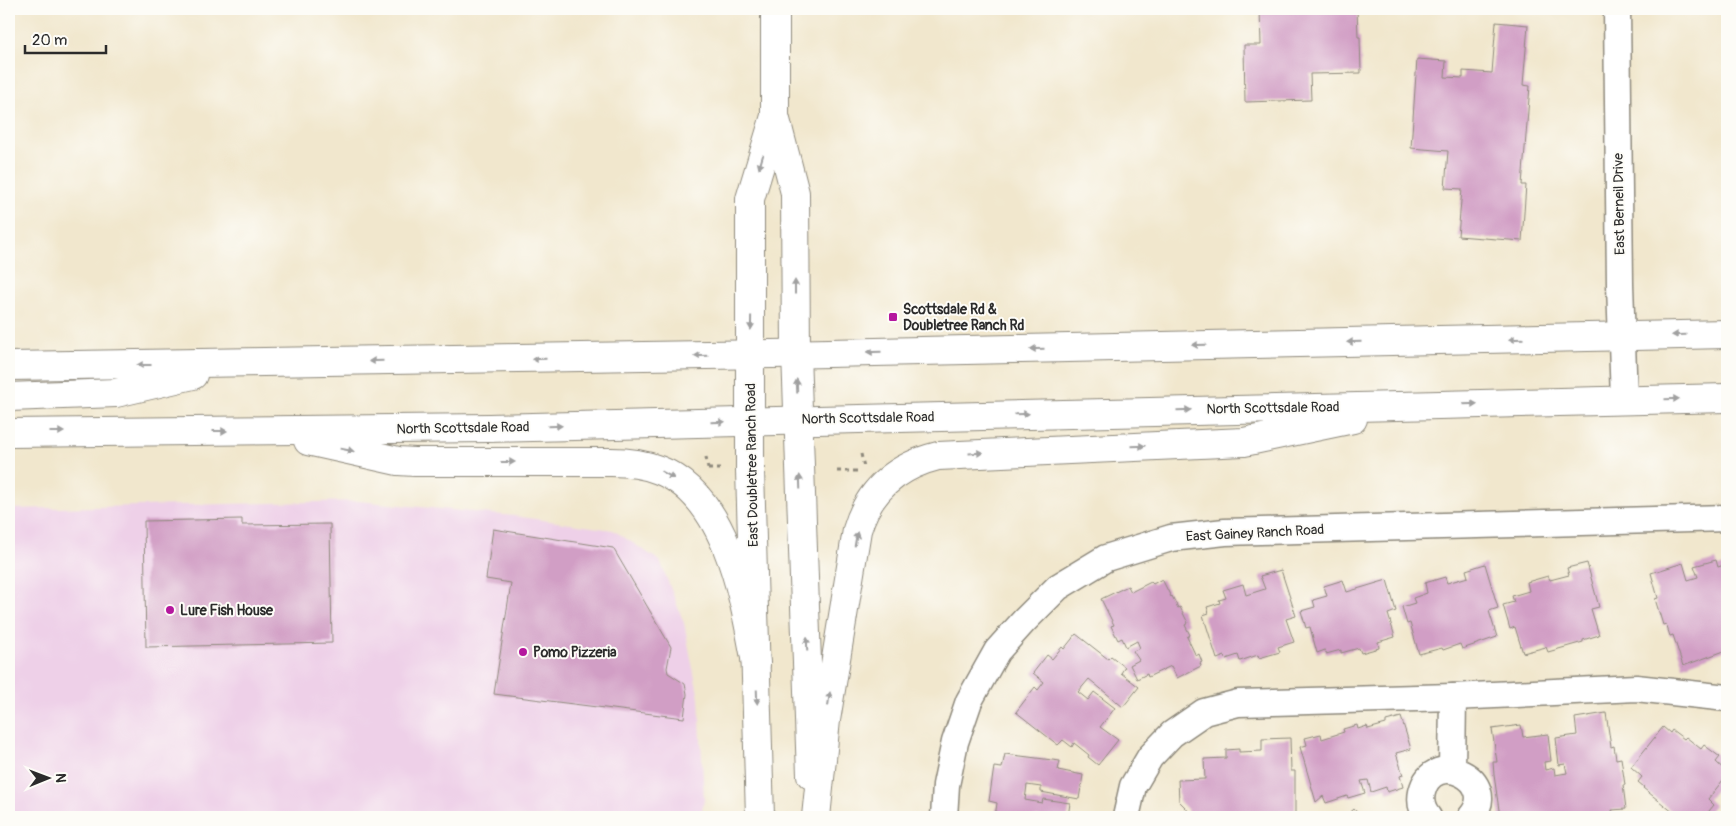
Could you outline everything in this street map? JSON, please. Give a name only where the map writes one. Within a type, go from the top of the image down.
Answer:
[{"type":"main road","name":"East Doubletree Ranch Road","points":[[775,9],[776,116],[795,192],[796,353],[812,817]]},
{"type":"main road","name":"East Doubletree Ranch Road","points":[[760,817],[750,421],[750,199],[776,116]]},
{"type":"main road","points":[[9,366],[750,355],[1727,334]]},
{"type":"main road","points":[[9,397],[116,393],[244,364]]},
{"type":"main road","name":"North Scottsdale Road","points":[[9,433],[489,428],[798,419],[1727,398]]},
{"type":"main road","points":[[816,817],[826,720],[861,516],[889,478],[902,469],[921,460],[938,456],[1244,442],[1422,405]]},
{"type":"main road","points":[[247,431],[279,435],[398,461],[611,462],[636,464],[660,470],[680,482],[694,494],[705,506],[725,540],[734,567],[756,663]]},
{"type":"street","name":"East Berneil Drive","points":[[1617,9],[1620,284],[1624,400]]},
{"type":"street","name":"East Gainey Ranch Road","points":[[944,817],[946,785],[955,742],[969,701],[997,651],[1058,587],[1106,558],[1171,538],[1225,532],[1727,518]]},
{"type":"street","points":[[1126,817],[1133,786],[1150,758],[1172,734],[1204,712],[1238,703],[1453,697],[1636,688],[1727,698]]},
{"type":"street","points":[[1452,770],[1453,697]]},
{"type":"street","points":[[1428,817],[1422,807],[1421,797],[1423,788],[1428,780],[1443,770],[1462,772],[1476,786],[1479,795],[1478,804],[1471,817]]},
{"type":"path","points":[[837,471],[865,471],[861,454]]},
{"type":"path","points":[[706,458],[708,469],[727,470]]},
{"type":"shaded area","points":[[358,501],[514,516],[613,530],[660,561],[684,623],[699,699],[704,799],[701,817],[9,817],[9,509]]},
{"type":"building","points":[[1260,9],[1357,9],[1361,73],[1310,74],[1311,100],[1245,102],[1244,45],[1261,45]]},
{"type":"building","points":[[1496,22],[1528,25],[1523,85],[1530,86],[1522,185],[1526,185],[1522,241],[1458,236],[1462,189],[1445,188],[1448,151],[1411,148],[1417,59],[1446,61],[1445,77],[1463,78],[1463,71],[1492,73]]},
{"type":"building","points":[[242,519],[242,525],[330,524],[332,643],[146,647],[144,521]]},
{"type":"building","points":[[493,529],[613,548],[671,647],[667,668],[668,673],[685,684],[687,694],[684,718],[494,694],[511,583],[486,579]]},
{"type":"building","points":[[1716,560],[1718,567],[1727,564],[1727,650],[1683,666],[1673,635],[1670,636],[1666,624],[1663,625],[1655,599],[1658,598],[1651,573],[1683,563],[1688,580],[1698,577],[1694,566]]},
{"type":"building","points":[[1587,563],[1599,607],[1591,609],[1599,635],[1583,640],[1583,642],[1548,652],[1546,647],[1523,653],[1515,627],[1510,629],[1503,605],[1514,602],[1512,596],[1529,591],[1527,582],[1548,576],[1550,580],[1569,575],[1567,568]]},
{"type":"building","points":[[1485,564],[1498,608],[1489,611],[1497,637],[1462,649],[1460,644],[1443,650],[1442,648],[1419,654],[1410,623],[1407,624],[1402,607],[1415,603],[1413,598],[1427,593],[1425,583],[1445,577],[1447,583],[1468,577],[1466,570]]},
{"type":"building","points":[[1281,570],[1296,616],[1286,619],[1294,642],[1278,647],[1280,652],[1259,658],[1258,655],[1240,661],[1238,655],[1226,659],[1225,656],[1217,659],[1203,615],[1209,613],[1207,607],[1220,603],[1219,600],[1226,598],[1223,590],[1243,584],[1246,595],[1265,589],[1260,576]]},
{"type":"building","points":[[1162,579],[1188,623],[1185,625],[1190,635],[1187,637],[1196,656],[1199,654],[1202,662],[1200,663],[1201,666],[1177,678],[1171,666],[1148,677],[1147,674],[1137,679],[1130,665],[1139,660],[1133,651],[1140,648],[1137,641],[1126,647],[1122,638],[1118,640],[1111,626],[1114,625],[1101,599],[1128,586],[1131,592]]},
{"type":"building","points":[[1343,580],[1347,592],[1387,580],[1396,611],[1388,614],[1395,637],[1378,642],[1379,648],[1361,653],[1359,648],[1341,653],[1341,650],[1326,654],[1325,650],[1317,653],[1310,627],[1306,628],[1301,611],[1315,607],[1313,600],[1327,596],[1324,586]]},
{"type":"building","points":[[1076,634],[1108,659],[1111,656],[1125,667],[1121,673],[1139,687],[1123,707],[1089,679],[1078,692],[1088,700],[1094,692],[1115,708],[1100,727],[1118,740],[1098,765],[1074,743],[1072,747],[1063,740],[1058,745],[1016,712],[1035,687],[1038,690],[1044,682],[1033,673],[1047,655],[1052,659],[1062,647],[1064,649]]},
{"type":"building","points":[[1606,713],[1611,747],[1614,746],[1616,759],[1621,758],[1626,809],[1612,810],[1613,815],[1599,817],[1594,817],[1593,815],[1582,817],[1500,817],[1494,775],[1493,762],[1497,762],[1492,729],[1521,725],[1523,737],[1548,734],[1551,761],[1544,762],[1545,770],[1554,768],[1555,775],[1567,773],[1565,764],[1559,765],[1556,738],[1577,735],[1575,718]]},
{"type":"building","points":[[1401,717],[1411,749],[1396,753],[1403,775],[1400,776],[1403,787],[1387,792],[1386,787],[1371,792],[1368,780],[1361,781],[1365,793],[1348,798],[1347,796],[1326,803],[1323,796],[1316,802],[1300,747],[1307,745],[1305,738],[1321,734],[1322,739],[1344,732],[1343,729],[1357,725],[1358,729],[1367,726],[1368,729]]},
{"type":"building","points":[[1663,727],[1670,733],[1672,730],[1684,739],[1686,737],[1701,749],[1704,745],[1720,757],[1716,762],[1727,772],[1727,775],[1708,799],[1714,805],[1704,817],[1679,817],[1643,788],[1638,782],[1642,777],[1631,767]]},
{"type":"building","points":[[1290,738],[1291,771],[1295,771],[1295,817],[1188,817],[1187,809],[1179,801],[1178,780],[1205,779],[1204,759],[1226,758],[1226,750],[1239,749],[1239,752],[1262,751],[1262,739]]},
{"type":"building","points":[[1005,754],[1060,761],[1058,770],[1083,775],[1079,799],[1041,792],[1041,787],[1027,785],[1025,800],[1042,803],[1043,799],[1070,803],[1068,817],[995,817],[997,803],[989,801],[994,767],[1002,768]]},
{"type":"building","points":[[1354,809],[1361,817],[1345,817]]},
{"type":"place","name":"Scottsdale Rd & Doubletree Ranch Rd","points":[[893,317]]},
{"type":"place","name":"Lure Fish House","points":[[170,610]]},
{"type":"place","name":"Pomo Pizzeria","points":[[523,652]]}]
